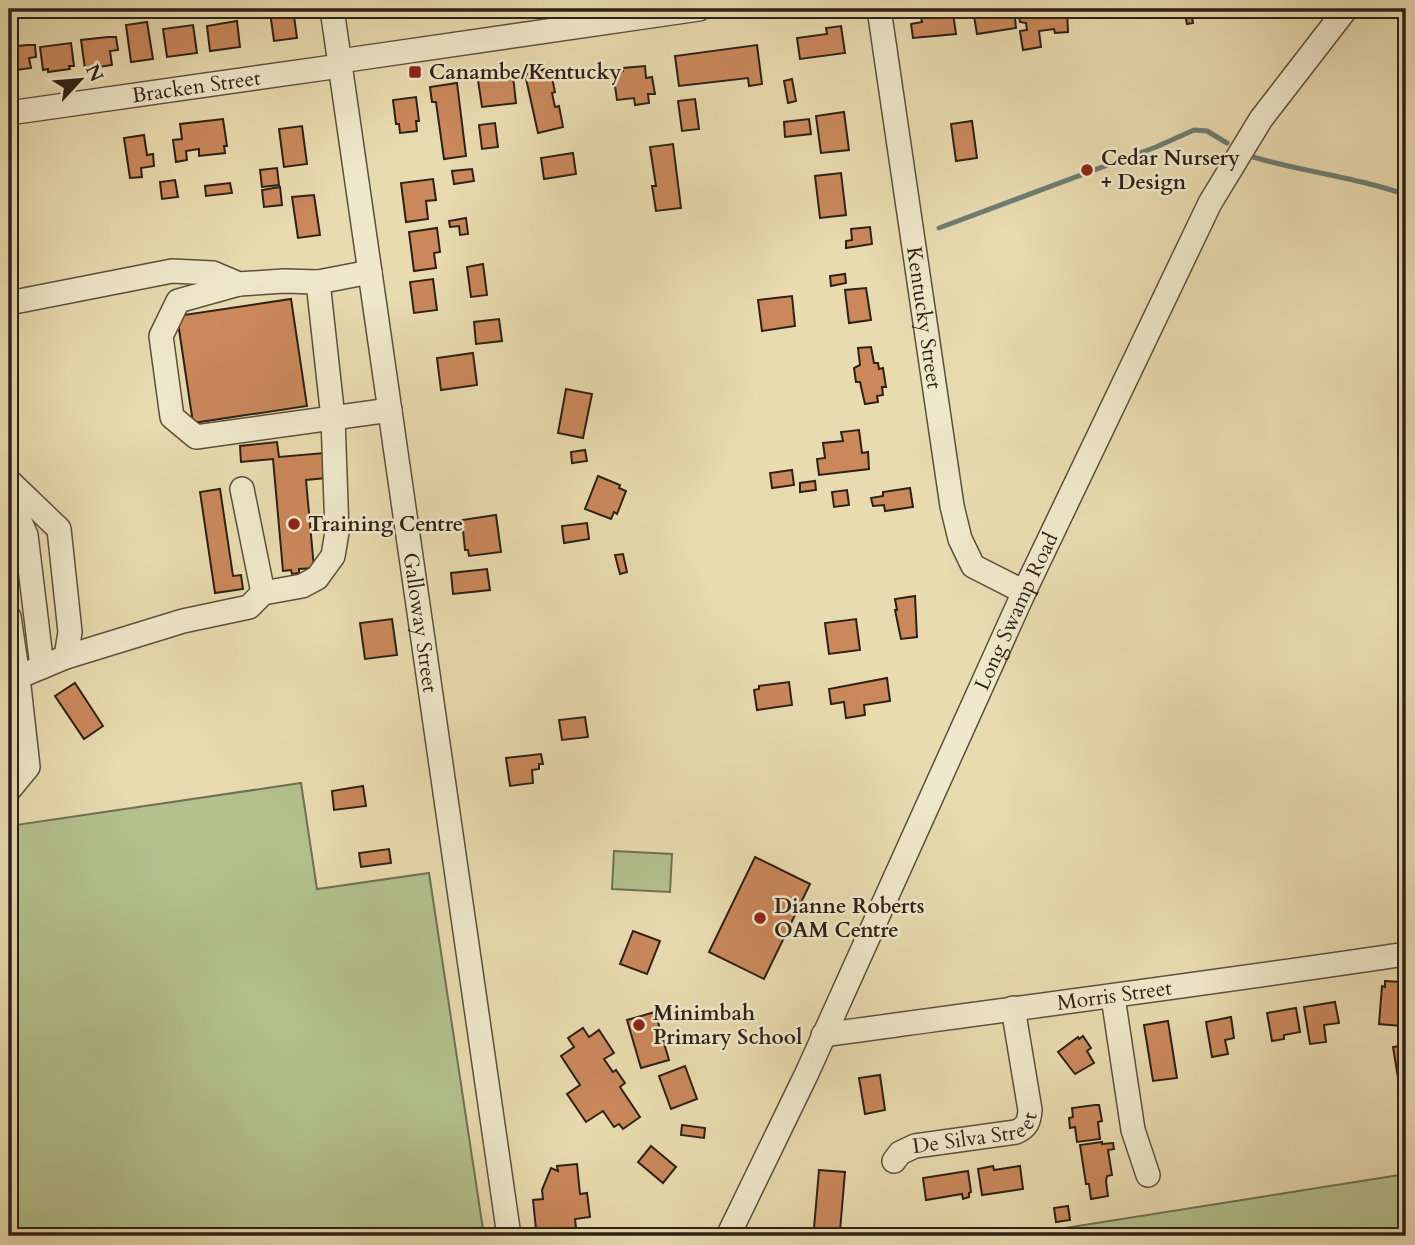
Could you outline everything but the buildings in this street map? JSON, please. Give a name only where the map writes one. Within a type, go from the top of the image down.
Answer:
[{"type":"street","name":"Galloway Street","points":[[332,9],[509,1236]]},
{"type":"street","name":"Bracken Street","points":[[9,113],[340,63],[599,16],[699,9]]},
{"type":"street","name":"Kentucky Street","points":[[879,9],[952,506],[960,539],[973,566],[1024,592]]},
{"type":"street","name":"Long Swamp Road","points":[[728,1236],[917,833],[1024,592],[1210,203],[1261,119],[1346,9]]},
{"type":"street","points":[[9,303],[172,271],[212,273],[239,284]]},
{"type":"street","points":[[370,272],[318,282],[239,284],[178,301],[161,336],[172,418],[196,438],[390,410]]},
{"type":"street","points":[[18,677],[66,657],[183,621],[249,607],[263,593],[302,586],[317,578],[333,556],[337,532],[333,418],[318,282]]},
{"type":"street","points":[[9,481],[60,529],[70,632],[66,657]]},
{"type":"street","points":[[242,489],[263,593]]},
{"type":"street","points":[[9,496],[26,535],[42,667]]},
{"type":"street","points":[[9,617],[28,767],[9,790]]},
{"type":"street","name":"Morris Street","points":[[823,1035],[1113,997],[1406,954]]},
{"type":"street","points":[[1113,997],[1133,1130],[1148,1175]]},
{"type":"street","name":"De Silva Street","points":[[894,1161],[900,1153],[915,1146],[1016,1132],[1024,1128],[1029,1121],[1030,1110],[1013,1008]]},
{"type":"green space","points":[[301,783],[317,889],[429,873],[484,1236],[9,1236],[9,826]]},
{"type":"green space","points":[[614,851],[672,854],[670,892],[612,889]]},
{"type":"green space","points":[[1406,1174],[1406,1236],[1015,1236]]},
{"type":"waterway","points":[[939,228],[1156,147],[1194,130],[1207,131],[1227,143]]},
{"type":"waterway","points":[[1253,157],[1406,195]]},
{"type":"place","name":"Canambe/Kentucky","points":[[415,72]]},
{"type":"place","name":"Cedar Nursery + Design","points":[[1087,170]]},
{"type":"place","name":"Training Centre","points":[[294,524]]},
{"type":"place","name":"Dianne Roberts OAM Centre","points":[[760,918]]},
{"type":"place","name":"Minimbah Primary School","points":[[639,1025]]}]
